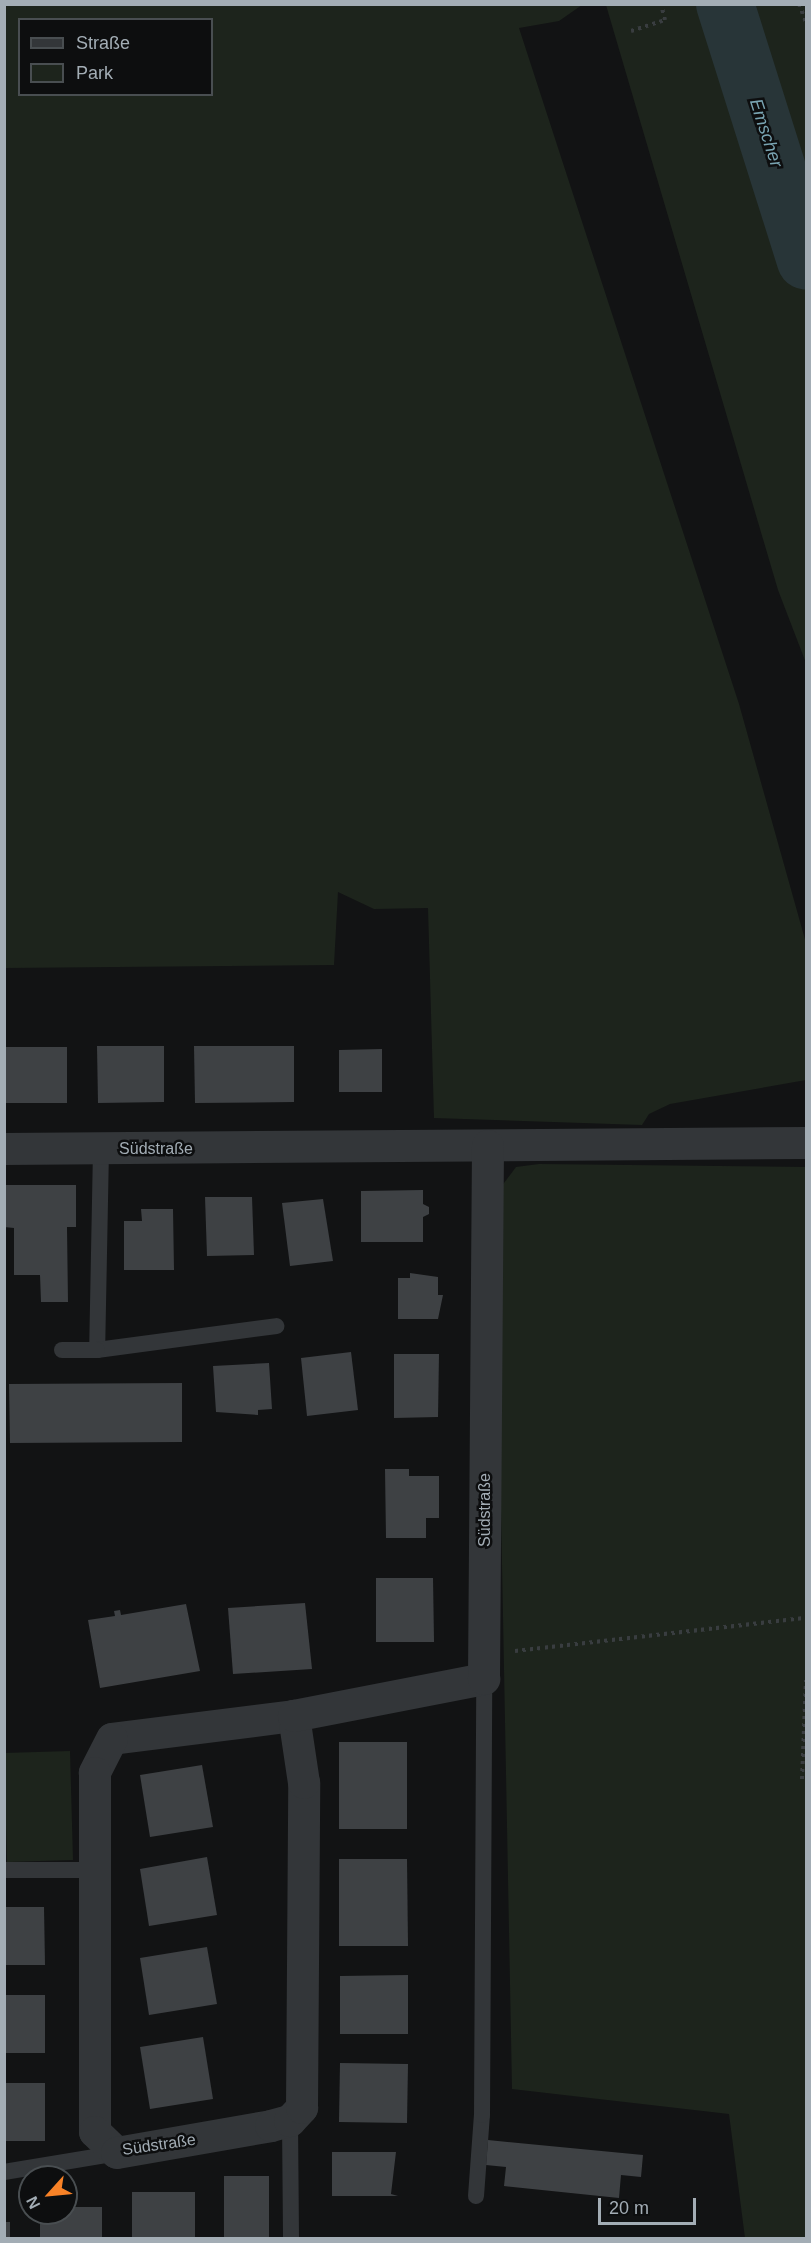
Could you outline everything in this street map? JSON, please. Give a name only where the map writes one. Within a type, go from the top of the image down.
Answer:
[{"type":"street","name":"Südstraße","points":[[4,1149],[807,1143]]},
{"type":"street","name":"Südstraße","points":[[290,2121],[117,2153],[95,2132],[95,1773],[112,1739],[294,1716],[484,1667],[488,1146]]},
{"type":"street","points":[[290,2121],[302,2108],[304,1783],[294,1716]]},
{"type":"lane","points":[[97,1350],[100,1149]]},
{"type":"lane","points":[[62,1350],[97,1350],[276,1326]]},
{"type":"lane","points":[[476,2196],[482,2115],[484,1667]]},
{"type":"lane","points":[[4,1870],[94,1870]]},
{"type":"lane","points":[[290,2121],[291,2238]]},
{"type":"lane","points":[[4,2172],[117,2153]]},
{"type":"path","points":[[631,31],[665,20],[661,4]]},
{"type":"path","points":[[799,4],[807,22]]},
{"type":"path","points":[[484,1667],[807,1618]]},
{"type":"path","points":[[802,1779],[807,1680]]},
{"type":"green space","points":[[4,5],[582,5],[559,21],[519,28],[739,704],[806,943],[806,1080],[670,1104],[649,1114],[642,1125],[434,1118],[428,908],[374,909],[338,892],[334,965],[5,968]]},
{"type":"green space","points":[[606,5],[806,5],[806,663],[778,590]]},
{"type":"green space","points":[[539,1164],[806,1167],[806,2238],[745,2238],[729,2114],[512,2089],[495,1195],[516,1167]]},
{"type":"green space","points":[[70,1751],[73,1860],[7,1862],[4,1753]]},
{"type":"building","points":[[97,1046],[164,1046],[164,1102],[98,1103]]},
{"type":"building","points":[[194,1046],[294,1046],[294,1102],[195,1103]]},
{"type":"building","points":[[4,1047],[67,1047],[67,1103],[4,1103]]},
{"type":"building","points":[[382,1049],[382,1092],[339,1092],[339,1050]]},
{"type":"building","points":[[4,1185],[76,1185],[76,1227],[67,1227],[68,1302],[41,1302],[40,1275],[14,1275],[14,1228],[4,1227]]},
{"type":"building","points":[[423,1190],[423,1204],[429,1207],[429,1214],[423,1217],[423,1242],[361,1242],[361,1191]]},
{"type":"building","points":[[205,1197],[252,1197],[254,1255],[207,1256]]},
{"type":"building","points":[[323,1199],[333,1261],[290,1266],[282,1203]]},
{"type":"building","points":[[141,1209],[173,1209],[174,1270],[124,1270],[124,1221],[142,1221]]},
{"type":"building","points":[[410,1273],[438,1277],[438,1295],[443,1295],[438,1319],[398,1319],[398,1278],[410,1278]]},
{"type":"building","points":[[351,1352],[358,1410],[307,1416],[301,1358]]},
{"type":"building","points":[[394,1354],[439,1354],[438,1417],[394,1418]]},
{"type":"building","points":[[269,1363],[272,1409],[258,1410],[258,1415],[216,1412],[213,1366]]},
{"type":"building","points":[[182,1383],[182,1442],[10,1443],[9,1384]]},
{"type":"building","points":[[385,1469],[409,1469],[409,1476],[439,1476],[439,1518],[426,1518],[426,1538],[386,1538]]},
{"type":"building","points":[[376,1578],[433,1578],[434,1642],[376,1642]]},
{"type":"building","points":[[305,1603],[312,1669],[233,1674],[228,1608]]},
{"type":"building","points":[[186,1604],[200,1671],[100,1688],[88,1620],[115,1616],[114,1611],[120,1610],[121,1615]]},
{"type":"building","points":[[339,1742],[407,1742],[407,1829],[339,1829]]},
{"type":"building","points":[[202,1765],[213,1827],[150,1837],[140,1775]]},
{"type":"building","points":[[207,1857],[217,1915],[149,1926],[140,1869]]},
{"type":"building","points":[[339,1859],[407,1859],[408,1946],[339,1946]]},
{"type":"building","points":[[4,1907],[44,1907],[45,1965],[4,1965]]},
{"type":"building","points":[[207,1947],[217,2004],[149,2015],[140,1958]]},
{"type":"building","points":[[408,1975],[408,2034],[340,2034],[340,1976]]},
{"type":"building","points":[[4,1995],[45,1995],[45,2053],[4,2053]]},
{"type":"building","points":[[203,2037],[213,2099],[150,2109],[140,2047]]},
{"type":"building","points":[[340,2063],[408,2064],[407,2123],[339,2122]]},
{"type":"building","points":[[4,2083],[45,2083],[45,2141],[4,2141]]},
{"type":"building","points":[[488,2140],[643,2155],[641,2177],[621,2175],[619,2198],[504,2186],[506,2167],[486,2165]]},
{"type":"building","points":[[332,2152],[396,2152],[391,2194],[398,2196],[332,2196]]},
{"type":"building","points":[[224,2176],[269,2176],[269,2238],[224,2238]]},
{"type":"building","points":[[132,2192],[195,2192],[195,2238],[132,2238]]},
{"type":"building","points":[[78,2207],[102,2207],[102,2238],[40,2238],[40,2225],[78,2225]]},
{"type":"building","points":[[4,2222],[10,2222],[10,2238],[4,2238]]},
{"type":"waterway","name":"Emscher","points":[[725,4],[806,261]]}]
